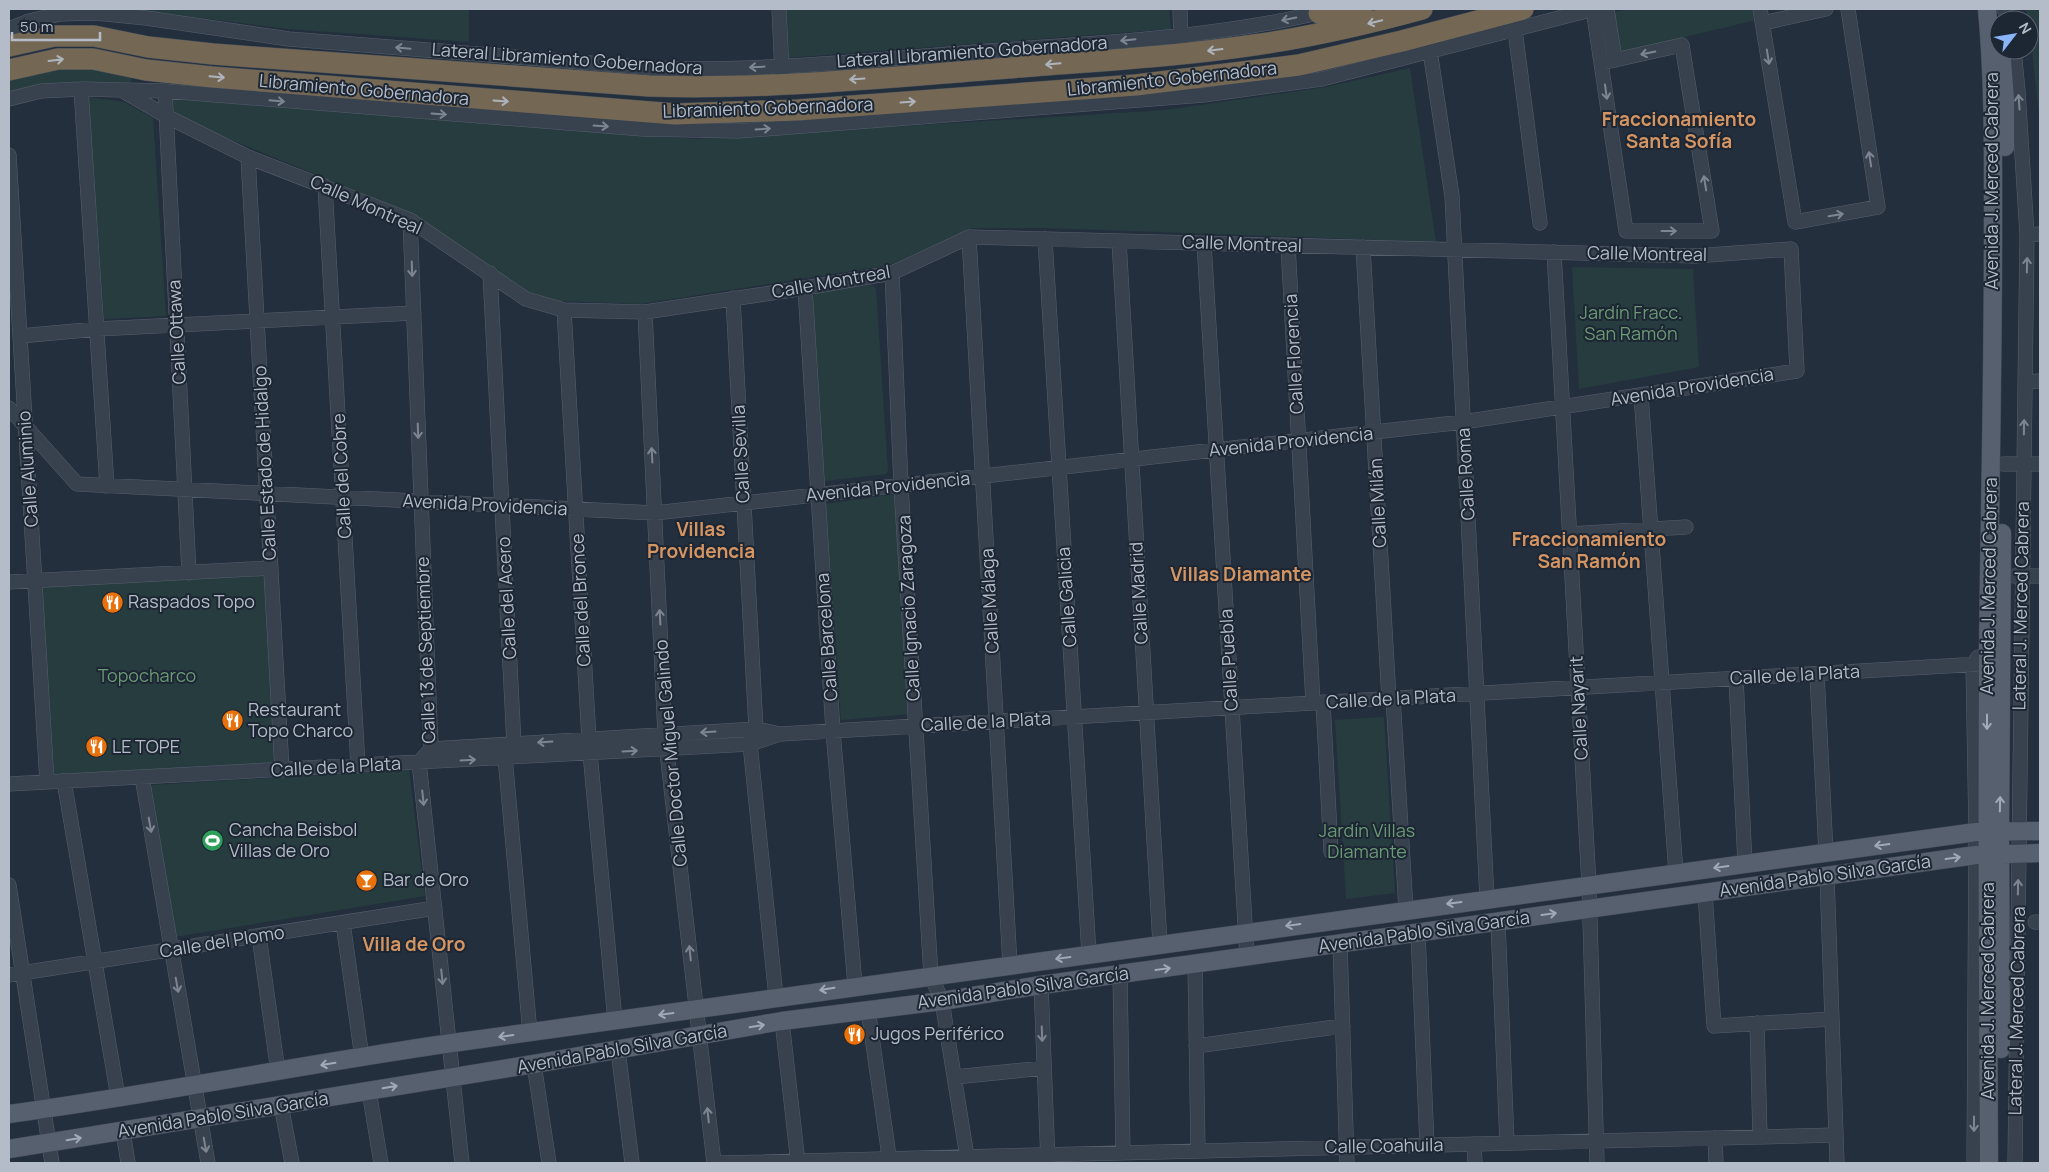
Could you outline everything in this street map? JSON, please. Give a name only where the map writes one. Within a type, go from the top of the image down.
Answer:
[{"type":"highway","points":[[1328,11],[1362,9]]},
{"type":"highway","name":"Libramiento Gobernadora","points":[[9,46],[54,36],[94,36],[148,47],[213,54],[649,86],[711,88],[782,75],[1181,44],[1254,45],[1330,32],[1422,9]]},
{"type":"highway","name":"Libramiento Gobernadora","points":[[9,70],[58,59],[93,59],[146,70],[212,77],[675,114],[798,110],[1136,85],[1299,65],[1394,44],[1523,9]]},
{"type":"highway","points":[[961,114],[1003,95]]},
{"type":"main road","name":"Avenida J. Merced Cabrera","points":[[1987,9],[1991,58],[1993,135],[1995,576],[1987,664],[1987,832],[2001,1163]]},
{"type":"main road","name":"Avenida J. Merced Cabrera","points":[[1987,664],[2002,464],[2005,98],[2002,60]]},
{"type":"main road","name":"Avenida Pablo Silva García","points":[[9,1114],[44,1110],[449,1044],[696,1010],[855,985],[1245,933],[1406,909],[1987,832],[2040,831]]},
{"type":"main road","name":"Avenida Pablo Silva García","points":[[9,1149],[534,1064],[782,1021],[942,1001],[1590,908],[1988,854],[2040,852]]},
{"type":"main road","name":"Avenida J. Merced Cabrera","points":[[1988,854],[1989,1163]]},
{"type":"street","points":[[779,9],[782,75]]},
{"type":"street","points":[[1180,9],[1181,44],[1328,11]]},
{"type":"street","points":[[123,91],[165,91],[643,129],[738,131],[1204,95],[1312,81],[1594,9],[1608,62]]},
{"type":"street","points":[[1607,9],[1608,62],[1626,231],[1712,231],[1682,45],[1608,62]]},
{"type":"street","points":[[1760,9],[1794,222],[1878,207],[1848,9]]},
{"type":"street","points":[[1763,23],[1777,14],[1826,9]]},
{"type":"street","name":"Lateral Libramiento Gobernadora","points":[[9,29],[29,21],[60,14],[95,13],[146,18],[290,39],[653,68],[782,75]]},
{"type":"street","points":[[1515,30],[1540,223]]},
{"type":"street","name":"Calle Roma","points":[[1430,51],[1452,196],[1488,899]]},
{"type":"street","name":"Lateral J. Merced Cabrera","points":[[2015,60],[2034,234],[2025,382],[2023,464],[2015,1163]]},
{"type":"street","points":[[81,89],[107,486]]},
{"type":"street","name":"Calle Montreal","points":[[9,99],[41,91],[81,89],[123,91],[166,116],[248,157],[410,220],[526,298],[564,310],[646,312],[892,273],[970,237],[1695,256],[1791,249],[1797,371]]},
{"type":"street","name":"Calle Ottawa","points":[[165,91],[189,572]]},
{"type":"street","name":"Calle Aluminio","points":[[9,155],[47,782]]},
{"type":"street","name":"Calle Estado de Hidalgo","points":[[248,157],[282,770]]},
{"type":"street","name":"Calle del Cobre","points":[[326,186],[358,766]]},
{"type":"street","name":"Calle 13 de Septiembre","points":[[410,220],[432,749],[419,762],[462,1163]]},
{"type":"street","name":"Calle Málaga","points":[[970,237],[1010,965]]},
{"type":"street","name":"Calle Galicia","points":[[1045,239],[1089,954]]},
{"type":"street","name":"Calle Madrid","points":[[1118,241],[1160,944]]},
{"type":"street","name":"Calle Puebla","points":[[1204,243],[1247,957]]},
{"type":"street","name":"Calle Florencia","points":[[1288,245],[1298,441],[1331,852]]},
{"type":"street","name":"Calle Milán","points":[[1363,247],[1406,909]]},
{"type":"street","name":"Calle Nayarit","points":[[1554,252],[1589,885],[1597,1163]]},
{"type":"street","name":"Calle del Acero","points":[[490,273],[514,744]]},
{"type":"street","name":"Calle Ignacio Zaragoza","points":[[892,273],[901,486],[931,976],[942,1001],[968,1160]]},
{"type":"street","name":"Calle Barcelona","points":[[805,288],[833,731],[855,985]]},
{"type":"street","name":"Calle Sevilla","points":[[733,298],[756,729]]},
{"type":"street","name":"Calle del Bronce","points":[[564,310],[589,746],[615,1021]]},
{"type":"street","points":[[20,336],[97,329],[257,322],[414,312]]},
{"type":"street","name":"Calle Doctor Miguel Galindo","points":[[646,312],[666,742],[714,1163]]},
{"type":"street","name":"Avenida Providencia","points":[[9,408],[76,484],[655,513],[1463,422],[1797,371]]},
{"type":"street","points":[[2025,382],[2040,381]]},
{"type":"street","points":[[1642,395],[1676,873]]},
{"type":"street","points":[[2002,464],[2040,464]]},
{"type":"street","points":[[1569,534],[1686,527]]},
{"type":"street","points":[[9,582],[271,568]]},
{"type":"street","points":[[1995,576],[2040,576]]},
{"type":"street","points":[[1974,1163],[1988,854],[1987,664]]},
{"type":"street","name":"Calle de la Plata","points":[[666,742],[756,729],[780,734],[1987,664]]},
{"type":"street","points":[[1817,674],[1826,853]]},
{"type":"street","points":[[1736,678],[1745,864]]},
{"type":"street","points":[[756,729],[750,744],[776,997]]},
{"type":"street","name":"Calle de la Plata","points":[[9,784],[505,757],[589,746],[666,742],[750,744],[780,734]]},
{"type":"street","name":"Calle de la Plata","points":[[432,749],[514,744],[589,746]]},
{"type":"street","points":[[505,757],[530,1033]]},
{"type":"street","points":[[142,777],[208,1163]]},
{"type":"street","points":[[64,781],[118,1097]]},
{"type":"street","points":[[1827,876],[1837,1163]]},
{"type":"street","points":[[9,885],[16,974],[44,1110],[52,1163]]},
{"type":"street","points":[[1705,893],[1714,1026],[1832,1018]]},
{"type":"street","name":"Calle del Plomo","points":[[16,974],[435,908]]},
{"type":"street","points":[[1498,922],[1507,1143]]},
{"type":"street","points":[[343,923],[362,1058]]},
{"type":"street","points":[[1418,933],[1427,1145]]},
{"type":"street","points":[[258,936],[278,1072]]},
{"type":"street","points":[[1340,944],[1347,1163]]},
{"type":"street","points":[[1195,964],[1198,1151]]},
{"type":"street","points":[[1120,975],[1123,1153]]},
{"type":"street","points":[[1040,986],[1048,1159]]},
{"type":"street","points":[[868,1009],[890,1161]]},
{"type":"street","points":[[782,1021],[798,1162]]},
{"type":"street","points":[[1757,1023],[1760,1137]]},
{"type":"street","points":[[1196,1046],[1343,1026]]},
{"type":"street","points":[[618,1050],[632,1163]]},
{"type":"street","points":[[534,1064],[549,1163]]},
{"type":"street","points":[[955,1078],[1044,1068]]},
{"type":"street","points":[[369,1091],[381,1163]]},
{"type":"street","points":[[281,1104],[292,1163]]},
{"type":"street","points":[[123,1131],[128,1163]]},
{"type":"street","name":"Calle Coahuila","points":[[722,1163],[1048,1159],[1123,1153],[1836,1135]]},
{"type":"street","points":[[1715,1138],[1716,1163]]},
{"type":"street","points":[[1474,1144],[1475,1163]]},
{"type":"green space","points":[[129,9],[469,9],[469,42],[288,29]]},
{"type":"green space","points":[[784,9],[1169,9],[1171,29],[786,58]]},
{"type":"green space","points":[[1627,9],[1755,9],[1756,20],[1619,53],[1612,13]]},
{"type":"green space","points":[[2040,9],[2040,126],[2033,60],[2039,60],[2039,10],[2026,10]]},
{"type":"green space","points":[[71,68],[98,69],[132,76],[131,84],[52,83],[9,93],[9,81],[40,71]]},
{"type":"green space","points":[[1410,68],[1436,242],[1046,228],[972,228],[890,265],[641,304],[558,301],[529,292],[412,214],[171,115],[172,99],[695,139],[1165,110],[1326,87]]},
{"type":"green space","points":[[88,97],[124,102],[153,118],[166,316],[104,319]]},
{"type":"green space","name":"Jardín Fracc. San Ramón","points":[[1572,267],[1693,269],[1699,367],[1579,389]]},
{"type":"green space","points":[[873,285],[876,289],[888,471],[886,474],[825,481],[821,477],[813,296],[816,293]]},
{"type":"green space","points":[[896,494],[911,714],[841,720],[826,504]]},
{"type":"green space","name":"Topocharco","points":[[268,571],[280,764],[53,777],[40,584]]},
{"type":"green space","name":"Jardín Villas Diamante","points":[[1384,717],[1395,893],[1346,899],[1335,720]]},
{"type":"green space","points":[[409,770],[425,896],[175,937],[150,785]]},
{"type":"place","name":"Raspados Topo","points":[[112,602]]},
{"type":"place","name":"Restaurant Topo Charco","points":[[232,720]]},
{"type":"place","name":"LE TOPE","points":[[96,747]]},
{"type":"place","name":"Cancha Beisbol Villas de Oro","points":[[213,840]]},
{"type":"place","name":"Bar de Oro","points":[[367,880]]},
{"type":"place","name":"Jugos Periférico","points":[[855,1034]]},
{"type":"district","name":"Fraccionamiento Santa Sofía","points":[[1679,130]]},
{"type":"district","name":"Villas Providencia","points":[[701,540]]},
{"type":"district","name":"Fraccionamiento San Ramón","points":[[1589,550]]},
{"type":"district","name":"Villas Diamante","points":[[1241,574]]},
{"type":"district","name":"Villa de Oro","points":[[414,944]]}]
